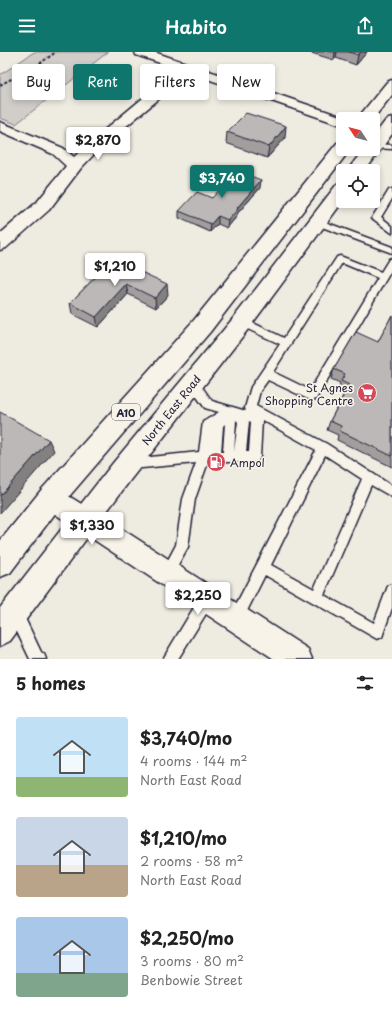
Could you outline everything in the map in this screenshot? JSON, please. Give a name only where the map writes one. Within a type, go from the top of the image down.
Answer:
[{"type":"main road","points":[[371,112],[392,85]]},
{"type":"main road","points":[[380,139],[392,123]]},
{"type":"main road","name":"A10","points":[[0,563],[51,498],[202,326],[336,156]]},
{"type":"main road","name":"North East Road","points":[[7,621],[127,464],[242,322],[336,197]]},
{"type":"main road","points":[[256,258],[304,223],[317,222]]},
{"type":"street","points":[[141,52],[176,64]]},
{"type":"street","points":[[209,75],[336,119]]},
{"type":"street","points":[[0,244],[43,206],[75,165],[95,145],[149,100]]},
{"type":"street","points":[[0,126],[58,151],[75,165]]},
{"type":"street","points":[[51,498],[298,659]]},
{"type":"lane","points":[[380,148],[392,147]]},
{"type":"lane","points":[[392,192],[376,218],[392,230]]},
{"type":"lane","points":[[317,222],[392,250]]},
{"type":"lane","points":[[250,408],[255,390],[340,259],[383,277]]},
{"type":"lane","points":[[266,374],[312,396],[392,261]]},
{"type":"lane","points":[[242,322],[286,343]]},
{"type":"lane","points":[[127,464],[209,457],[254,457],[257,419],[209,405],[193,383]]},
{"type":"lane","points":[[167,573],[182,547],[189,498],[209,457],[218,424],[230,410],[250,408],[323,448],[392,492]]},
{"type":"lane","points":[[230,410],[244,420],[240,456]]},
{"type":"lane","points":[[228,457],[230,410]]},
{"type":"lane","points":[[236,618],[323,448]]},
{"type":"lane","points":[[317,597],[369,477]]},
{"type":"lane","points":[[263,567],[377,632],[392,590]]},
{"type":"lane","points":[[170,659],[207,599]]},
{"type":"lane","points":[[7,621],[39,659]]},
{"type":"path","points":[[0,85],[39,64],[56,52]]},
{"type":"shaded area","points":[[34,52],[108,52],[93,64],[73,64],[73,79],[65,86],[65,64],[16,64]]},
{"type":"shaded area","points":[[12,67],[12,100],[47,100],[16,124],[0,118],[0,75]]},
{"type":"building","points":[[349,52],[361,52],[358,55]]},
{"type":"building","points":[[246,113],[286,126],[269,147],[227,132]]},
{"type":"building","points":[[237,171],[261,180],[228,220],[218,216],[211,224],[179,211],[197,192],[212,198]]},
{"type":"building","points":[[113,259],[167,284],[155,298],[126,284],[96,317],[70,303]]},
{"type":"building","name":"St Agnes Shopping Centre","points":[[392,315],[392,456],[340,431],[341,426],[330,421],[349,385],[341,381],[345,374],[334,369],[356,332],[378,342]]},
{"type":"building","points":[[0,412],[49,440],[0,496]]},
{"type":"place","name":"St Agnes Shopping Centre","points":[[367,393]]},
{"type":"place","name":"Ampol","points":[[216,462]]}]
